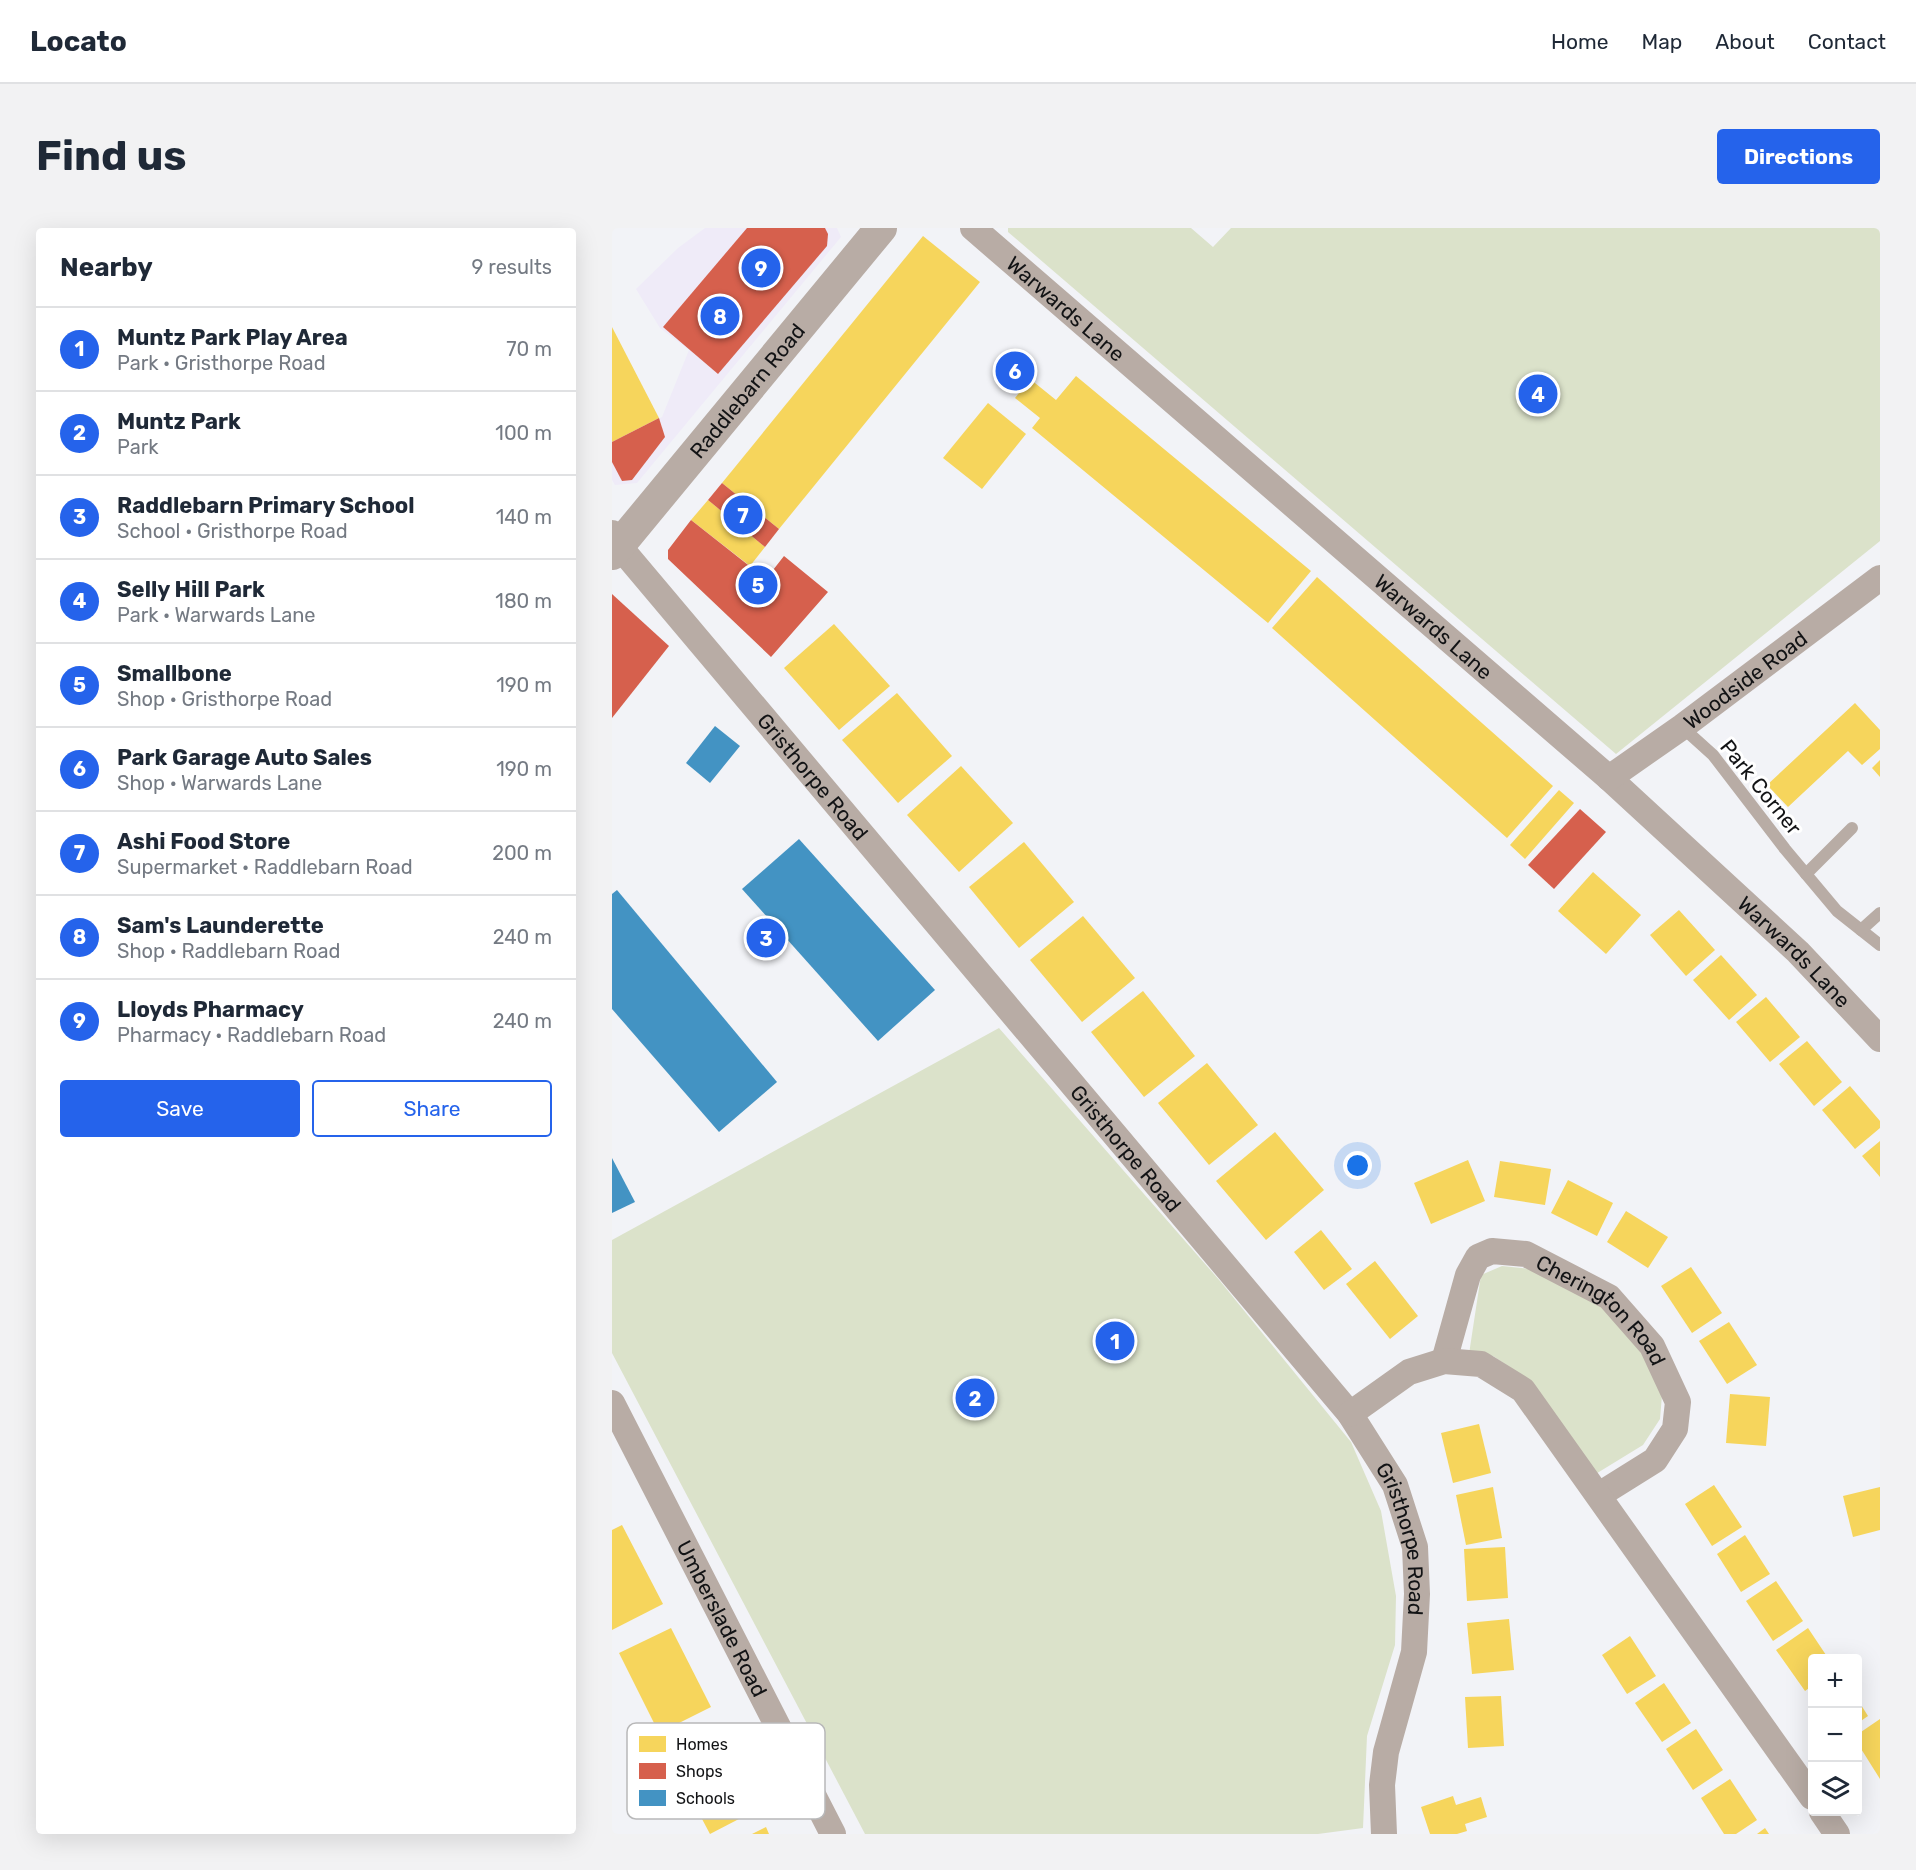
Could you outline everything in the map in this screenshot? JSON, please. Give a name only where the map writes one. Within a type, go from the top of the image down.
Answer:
[{"type":"street","name":"Warwards Lane","points":[[973,228],[1610,778],[1798,952],[1880,1039]]},
{"type":"street","name":"Raddlebarn Road","points":[[614,544],[873,232]]},
{"type":"street","name":"Gristhorpe Road","points":[[614,544],[1350,1413],[1395,1485],[1415,1547],[1417,1594],[1414,1652],[1386,1752],[1382,1785],[1384,1834]]},
{"type":"street","name":"Woodside Road","points":[[1610,778],[1682,727],[1880,578]]},
{"type":"street","name":"Cherington Road","points":[[1444,1361],[1468,1275],[1478,1257],[1492,1251],[1526,1254],[1610,1298],[1652,1346],[1678,1402],[1675,1429],[1655,1460],[1599,1495]]},
{"type":"street","points":[[1350,1413],[1409,1372],[1444,1361],[1481,1364],[1523,1390],[1808,1791]]},
{"type":"street","name":"Umberslade Road","points":[[612,1403],[776,1723]]},
{"type":"street","points":[[1825,1816],[1837,1834]]},
{"type":"street","name":"Umberslade Road","points":[[825,1818],[833,1834]]},
{"type":"lane","name":"Park Corner","points":[[1682,727],[1713,755],[1836,911],[1880,945]]},
{"type":"lane","points":[[1806,874],[1852,828]]},
{"type":"lane","points":[[1861,930],[1880,913]]},
{"type":"shaded area","points":[[705,228],[837,228],[841,237],[637,483],[615,485],[612,480],[612,441],[662,417],[689,350],[660,328],[636,289],[678,248]]},
{"type":"green space","points":[[1008,228],[1191,228],[1213,247],[1231,228],[1880,228],[1880,541],[1616,754],[1008,232]]},
{"type":"green space","points":[[999,1028],[1220,1281],[1351,1442],[1381,1511],[1396,1596],[1395,1645],[1367,1736],[1363,1828],[1318,1834],[865,1834],[825,1758],[825,1723],[807,1723],[612,1353],[612,1240]]},
{"type":"green space","points":[[1502,1266],[1532,1269],[1604,1306],[1640,1348],[1662,1395],[1660,1419],[1643,1445],[1594,1475],[1532,1382],[1493,1356],[1469,1354],[1481,1275]]},
{"type":"building: Homes","points":[[923,236],[980,282],[779,529],[722,483]]},
{"type":"building: Homes","points":[[612,327],[659,418],[612,442]]},
{"type":"building: Homes","points":[[1076,376],[1311,571],[1268,623],[1032,428],[1040,418],[1015,398],[1030,379],[1056,400]]},
{"type":"building: Homes","points":[[988,403],[1026,434],[982,489],[943,458]]},
{"type":"building: Homes","points":[[708,500],[765,547],[750,566],[691,520]]},
{"type":"building: Homes","points":[[1317,577],[1553,786],[1507,838],[1272,628]]},
{"type":"building: Homes","points":[[834,624],[890,686],[839,730],[784,668]]},
{"type":"building: Homes","points":[[897,693],[952,756],[898,803],[842,740]]},
{"type":"building: Homes","points":[[1855,703],[1880,730],[1880,749],[1862,765],[1848,751],[1788,807],[1767,785]]},
{"type":"building: Homes","points":[[1880,760],[1880,777],[1872,768]]},
{"type":"building: Homes","points":[[961,766],[1013,823],[959,872],[907,815]]},
{"type":"building: Homes","points":[[1559,790],[1574,803],[1525,859],[1510,845]]},
{"type":"building: Homes","points":[[1024,842],[1074,902],[1019,948],[969,887]]},
{"type":"building: Homes","points":[[1593,872],[1641,915],[1606,954],[1558,911]]},
{"type":"building: Homes","points":[[1679,910],[1715,950],[1686,976],[1650,935]]},
{"type":"building: Homes","points":[[1083,916],[1135,978],[1082,1022],[1030,960]]},
{"type":"building: Homes","points":[[1721,955],[1757,995],[1729,1020],[1693,980]]},
{"type":"building: Homes","points":[[1143,991],[1195,1056],[1144,1097],[1091,1032]]},
{"type":"building: Homes","points":[[1766,997],[1800,1037],[1770,1062],[1736,1022]]},
{"type":"building: Homes","points":[[1807,1041],[1842,1082],[1814,1106],[1779,1064]]},
{"type":"building: Homes","points":[[1207,1063],[1258,1125],[1209,1165],[1158,1103]]},
{"type":"building: Homes","points":[[1850,1086],[1880,1121],[1880,1128],[1855,1149],[1822,1110]]},
{"type":"building: Homes","points":[[1275,1132],[1324,1190],[1266,1240],[1216,1181]]},
{"type":"building: Homes","points":[[1880,1141],[1880,1177],[1862,1156]]},
{"type":"building: Homes","points":[[1468,1160],[1485,1201],[1431,1224],[1414,1183]]},
{"type":"building: Homes","points":[[1500,1161],[1551,1169],[1545,1205],[1494,1197]]},
{"type":"building: Homes","points":[[1568,1180],[1613,1203],[1597,1236],[1551,1213]]},
{"type":"building: Homes","points":[[1626,1211],[1668,1237],[1648,1268],[1607,1242]]},
{"type":"building: Homes","points":[[1321,1230],[1352,1269],[1324,1290],[1294,1252]]},
{"type":"building: Homes","points":[[1375,1261],[1418,1316],[1390,1339],[1346,1284]]},
{"type":"building: Homes","points":[[1691,1267],[1722,1313],[1692,1333],[1661,1286]]},
{"type":"building: Homes","points":[[1729,1322],[1757,1365],[1727,1384],[1699,1341]]},
{"type":"building: Homes","points":[[1730,1394],[1770,1397],[1766,1446],[1726,1443]]},
{"type":"building: Homes","points":[[1479,1424],[1491,1473],[1453,1483],[1441,1433]]},
{"type":"building: Homes","points":[[1714,1485],[1742,1527],[1712,1546],[1685,1504]]},
{"type":"building: Homes","points":[[1493,1487],[1502,1538],[1466,1545],[1456,1495]]},
{"type":"building: Homes","points":[[1880,1487],[1880,1530],[1853,1537],[1843,1496]]},
{"type":"building: Homes","points":[[622,1525],[663,1604],[612,1630],[612,1530]]},
{"type":"building: Homes","points":[[1745,1535],[1770,1574],[1741,1592],[1717,1554]]},
{"type":"building: Homes","points":[[1505,1547],[1508,1598],[1467,1601],[1464,1549]]},
{"type":"building: Homes","points":[[1776,1581],[1803,1621],[1773,1641],[1746,1601]]},
{"type":"building: Homes","points":[[1509,1619],[1514,1670],[1472,1674],[1467,1623]]},
{"type":"building: Homes","points":[[671,1628],[711,1707],[679,1723],[654,1723],[619,1653]]},
{"type":"building: Homes","points":[[1808,1628],[1825,1654],[1808,1654],[1808,1689],[1805,1691],[1776,1650]]},
{"type":"building: Homes","points":[[1630,1636],[1656,1676],[1627,1694],[1602,1655]]},
{"type":"building: Homes","points":[[1664,1683],[1691,1723],[1662,1742],[1635,1703]]},
{"type":"building: Homes","points":[[1501,1696],[1504,1746],[1468,1748],[1465,1697]]},
{"type":"building: Homes","points":[[1862,1706],[1868,1716],[1862,1720]]},
{"type":"building: Homes","points":[[1880,1719],[1880,1779],[1862,1750],[1862,1731]]},
{"type":"building: Homes","points":[[1696,1729],[1723,1770],[1693,1790],[1666,1749]]},
{"type":"building: Homes","points":[[1730,1779],[1757,1820],[1736,1834],[1724,1834],[1701,1798]]},
{"type":"building: Homes","points":[[1453,1796],[1456,1805],[1481,1797],[1487,1817],[1465,1824],[1467,1831],[1457,1834],[1430,1834],[1421,1807]]},
{"type":"building: Homes","points":[[702,1819],[739,1819],[710,1834]]},
{"type":"building: Homes","points":[[766,1827],[769,1834],[752,1834]]},
{"type":"building: Homes","points":[[1765,1828],[1769,1834],[1757,1834]]},
{"type":"building: Shops","points":[[747,228],[825,228],[828,234],[827,246],[718,374],[663,327]]},
{"type":"building: Shops","points":[[659,418],[665,437],[632,480],[622,481],[612,462],[612,442]]},
{"type":"building: Shops","points":[[722,483],[779,529],[765,547],[708,500]]},
{"type":"building: Shops","points":[[691,520],[766,579],[784,556],[828,592],[771,657],[668,559],[668,550]]},
{"type":"building: Shops","points":[[612,594],[669,646],[612,718]]},
{"type":"building: Shops","points":[[1580,809],[1606,832],[1554,889],[1528,865]]},
{"type":"building: Schools","points":[[715,726],[740,746],[710,783],[686,763]]},
{"type":"building: Schools","points":[[799,839],[935,990],[878,1041],[742,889]]},
{"type":"building: Schools","points":[[617,890],[777,1082],[719,1132],[612,1009],[612,894]]},
{"type":"building: Schools","points":[[612,1158],[635,1202],[612,1213]]},
{"type":"place","name":"Lloyds Pharmacy","points":[[761,268]]},
{"type":"place","name":"Sam's Launderette","points":[[720,316]]},
{"type":"place","name":"Park Garage Auto Sales","points":[[1015,371]]},
{"type":"place","name":"Selly Hill Park","points":[[1538,394]]},
{"type":"place","name":"Ashi Food Store","points":[[743,515]]},
{"type":"place","name":"Smallbone","points":[[758,585]]},
{"type":"place","name":"Raddlebarn Primary School","points":[[766,938]]},
{"type":"place","name":"Muntz Park Play Area","points":[[1115,1341]]},
{"type":"place","name":"Muntz Park","points":[[975,1398]]}]
